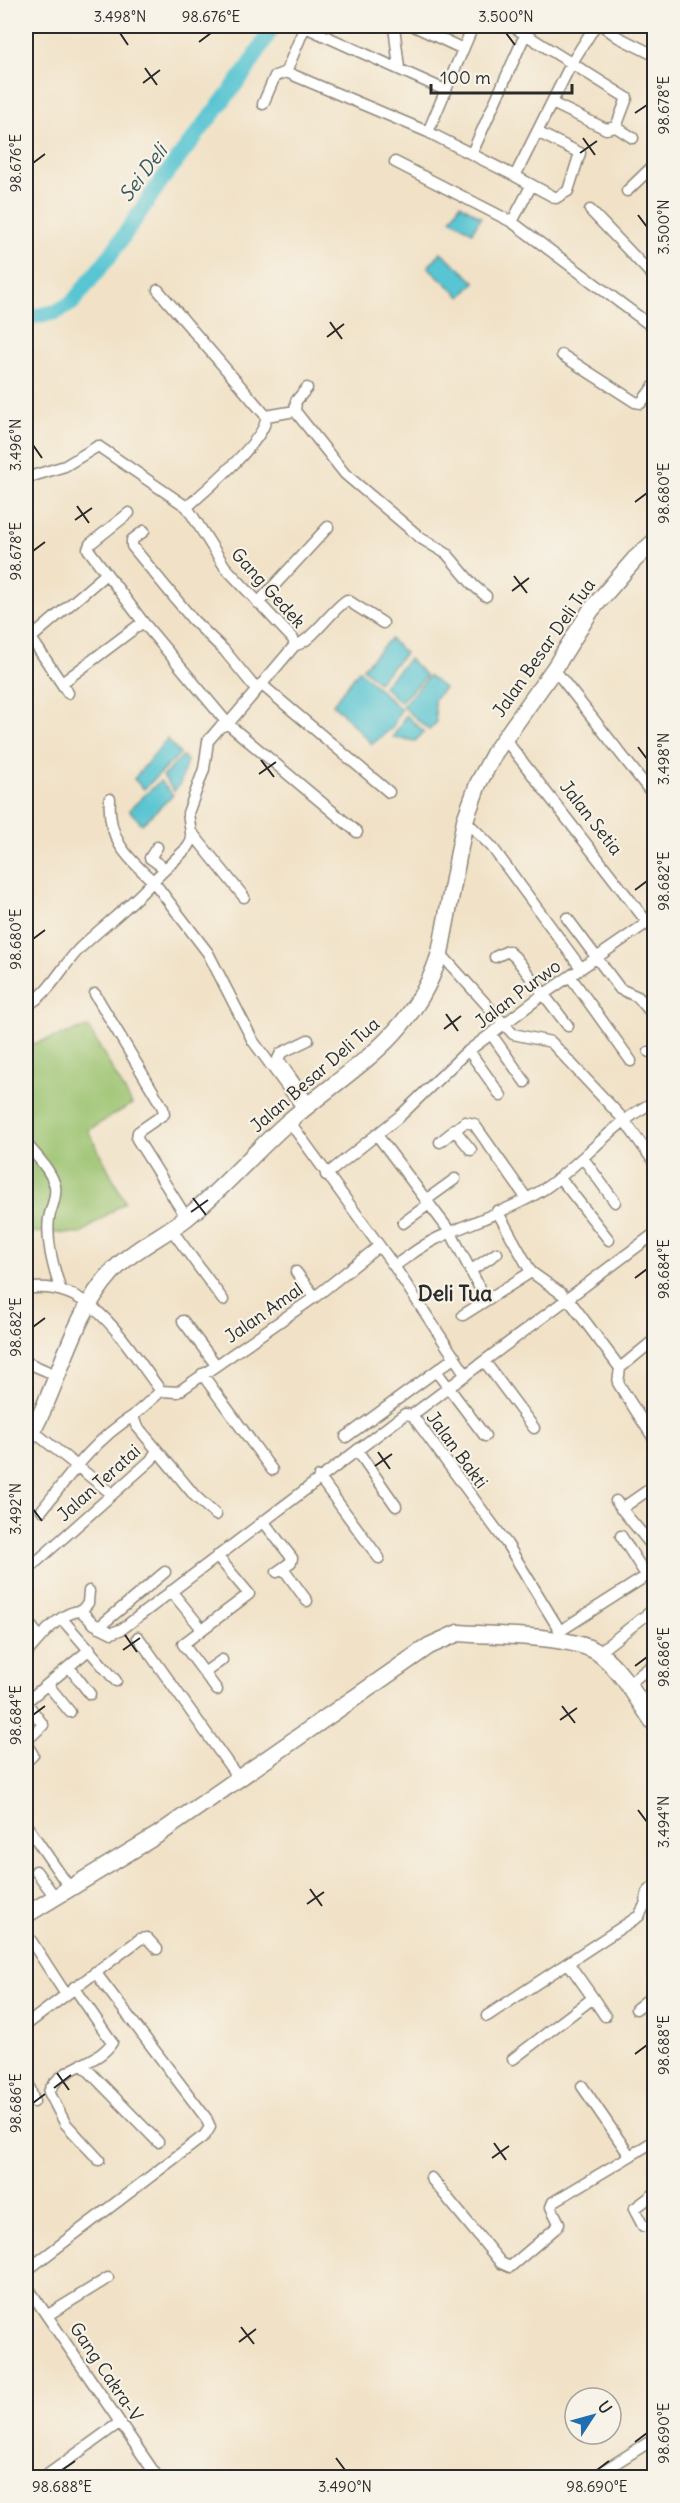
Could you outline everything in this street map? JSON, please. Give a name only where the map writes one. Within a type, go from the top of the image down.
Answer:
[{"type":"main road","name":"Jalan Besar Deli Tua","points":[[29,1436],[90,1303],[110,1273],[125,1259],[186,1217],[289,1122],[374,1054],[415,1009],[434,972],[440,953],[465,820],[472,796],[504,738],[555,669],[608,588],[634,559],[654,542]]},
{"type":"main road","points":[[26,1915],[159,1834],[429,1646],[448,1636],[458,1633],[560,1635],[604,1657],[627,1684],[654,1723]]},
{"type":"street","points":[[286,72],[305,26],[445,90]]},
{"type":"street","points":[[394,26],[399,68]]},
{"type":"street","points":[[414,26],[463,49]]},
{"type":"street","points":[[428,132],[473,26]]},
{"type":"street","points":[[512,26],[571,64],[626,95],[627,100],[616,127]]},
{"type":"street","points":[[515,176],[571,64],[595,26]]},
{"type":"street","points":[[603,26],[619,31],[654,55]]},
{"type":"street","points":[[472,153],[525,34]]},
{"type":"street","points":[[263,104],[275,76],[286,72],[428,132],[552,196],[564,196],[580,157],[576,149],[538,133]]},
{"type":"street","points":[[552,103],[603,129],[616,127],[633,138]]},
{"type":"street","points":[[395,162],[512,222],[654,328]]},
{"type":"street","points":[[627,191],[654,165]]},
{"type":"street","points":[[512,222],[531,186]]},
{"type":"street","points":[[590,210],[654,277]]},
{"type":"street","points":[[158,290],[266,416],[266,425],[248,448],[187,507]]},
{"type":"street","points":[[562,355],[635,402],[641,403],[646,400],[654,386]]},
{"type":"street","points":[[307,388],[296,400],[295,411],[345,474],[422,539],[447,554],[473,585],[486,596]]},
{"type":"street","points":[[266,416],[295,411]]},
{"type":"street","name":"Gang Gedek","points":[[26,478],[65,466],[98,446],[187,507],[225,567],[293,639],[295,645],[228,724],[220,727],[208,741],[204,769],[188,813],[193,834]]},
{"type":"street","points":[[129,513],[88,546],[106,574],[228,724],[357,832]]},
{"type":"street","points":[[258,603],[328,527]]},
{"type":"street","points":[[144,531],[132,540],[132,546],[193,621],[258,686],[389,792]]},
{"type":"street","points":[[106,574],[31,638],[65,688],[143,622]]},
{"type":"street","points":[[295,645],[304,642],[335,608],[347,600],[382,623]]},
{"type":"street","points":[[555,669],[654,796]]},
{"type":"street","name":"Jalan Setia","points":[[504,738],[652,924]]},
{"type":"street","points":[[110,799],[108,817],[112,833],[153,881],[208,953],[254,1041],[307,1107]]},
{"type":"street","points":[[465,820],[492,847],[581,968]]},
{"type":"street","points":[[26,1006],[35,1001],[51,985],[79,950],[129,906],[164,868],[188,848],[193,834]]},
{"type":"street","points":[[193,834],[244,897]]},
{"type":"street","points":[[157,848],[150,858],[164,868]]},
{"type":"street","points":[[567,918],[620,989],[638,997],[654,1016]]},
{"type":"street","name":"Jalan Purwo","points":[[326,1175],[376,1135],[504,1023],[596,957],[652,924]]},
{"type":"street","points":[[495,957],[508,951],[522,965],[568,1026]]},
{"type":"street","points":[[440,953],[516,1036],[551,1042],[624,1120],[654,1162]]},
{"type":"street","points":[[570,976],[631,1061]]},
{"type":"street","points":[[95,994],[163,1108],[164,1114],[161,1118],[138,1132],[137,1139],[186,1217]]},
{"type":"street","points":[[490,1035],[525,1082]]},
{"type":"street","points":[[307,1107],[278,1059],[281,1053],[308,1040]]},
{"type":"street","points":[[469,1052],[501,1096]]},
{"type":"street","points":[[394,1266],[433,1240],[527,1199],[560,1178],[624,1120],[642,1107],[654,1102]]},
{"type":"street","points":[[289,1122],[394,1266],[466,1375]]},
{"type":"street","points":[[440,1142],[465,1122],[474,1124],[527,1199]]},
{"type":"street","points":[[454,1129],[471,1150]]},
{"type":"street","points":[[376,1135],[451,1233],[486,1300]]},
{"type":"street","points":[[26,1143],[55,1183],[56,1195],[48,1237],[60,1288]]},
{"type":"street","points":[[583,1158],[615,1202]]},
{"type":"street","points":[[560,1178],[609,1240]]},
{"type":"street","points":[[403,1223],[455,1179]]},
{"type":"street","points":[[497,1211],[531,1272],[565,1297],[620,1368]]},
{"type":"street","points":[[171,1228],[223,1300]]},
{"type":"street","name":"Jalan Bakti","points":[[560,1635],[507,1544],[409,1415],[484,1362],[565,1297],[654,1234]]},
{"type":"street","name":"Jalan Amal","points":[[161,1391],[178,1392],[315,1297],[379,1246]]},
{"type":"street","points":[[470,1271],[497,1253]]},
{"type":"street","points":[[296,1272],[315,1297]]},
{"type":"street","points":[[463,1315],[531,1272]]},
{"type":"street","points":[[27,1291],[60,1288],[90,1303],[161,1391]]},
{"type":"street","points":[[183,1321],[216,1365]]},
{"type":"street","points":[[654,1340],[620,1368],[618,1383],[654,1439]]},
{"type":"street","points":[[346,1437],[455,1357]]},
{"type":"street","points":[[26,1362],[58,1376]]},
{"type":"street","points":[[484,1362],[534,1428]]},
{"type":"street","points":[[436,1371],[485,1436]]},
{"type":"street","points":[[202,1374],[272,1470]]},
{"type":"street","name":"Jalan Teratai","points":[[26,1571],[112,1494],[146,1467],[157,1450],[136,1425],[133,1416],[161,1391]]},
{"type":"street","points":[[81,1611],[99,1627],[112,1633],[118,1631],[357,1450],[409,1415],[395,1401]]},
{"type":"street","points":[[42,1510],[78,1466],[118,1426],[133,1416]]},
{"type":"street","points":[[29,1436],[78,1466],[112,1494]]},
{"type":"street","points":[[157,1450],[195,1496],[216,1515]]},
{"type":"street","points":[[357,1450],[396,1506]]},
{"type":"street","points":[[320,1478],[379,1557]]},
{"type":"street","points":[[654,1486],[619,1505],[654,1549]]},
{"type":"street","points":[[263,1521],[292,1558],[291,1562],[280,1570],[307,1601]]},
{"type":"street","points":[[560,1635],[650,1573],[621,1536]]},
{"type":"street","points":[[217,1556],[249,1594],[183,1644],[217,1690]]},
{"type":"street","points":[[99,1627],[165,1572]]},
{"type":"street","points":[[26,1654],[62,1619],[81,1611],[88,1604],[90,1591]]},
{"type":"street","points":[[171,1591],[202,1629]]},
{"type":"street","points":[[604,1657],[654,1609]]},
{"type":"street","points":[[26,1619],[40,1638]]},
{"type":"street","points":[[62,1619],[116,1681]]},
{"type":"street","points":[[138,1637],[239,1779]]},
{"type":"street","points":[[26,1762],[33,1755],[26,1742],[43,1725],[26,1702],[90,1649]]},
{"type":"street","points":[[204,1673],[222,1660]]},
{"type":"street","points":[[627,1684],[654,1664]]},
{"type":"street","points":[[69,1667],[90,1694]]},
{"type":"street","points":[[48,1685],[70,1712]]},
{"type":"street","points":[[27,1826],[69,1887]]},
{"type":"street","points":[[36,1870],[55,1897]]},
{"type":"street","points":[[487,2016],[639,1916],[646,1903],[647,1893],[654,1886]]},
{"type":"street","points":[[26,1933],[112,2042],[88,2064],[74,2066],[49,2092],[65,2123],[99,2160]]},
{"type":"street","points":[[26,2025],[144,1937],[157,1949]]},
{"type":"street","points":[[569,1964],[605,2016]]},
{"type":"street","points":[[26,2271],[205,2135],[210,2127],[206,2118],[95,1972]]},
{"type":"street","points":[[636,2009],[654,1995]]},
{"type":"street","points":[[513,2059],[593,1998]]},
{"type":"street","points":[[82,2064],[158,2142]]},
{"type":"street","points":[[26,2076],[34,2102]]},
{"type":"street","points":[[582,2086],[630,2156]]},
{"type":"street","points":[[431,2178],[501,2263],[510,2267],[557,2227],[559,2223],[551,2207],[554,2202],[654,2141]]},
{"type":"street","points":[[643,2226],[634,2209],[654,2194]]},
{"type":"street","points":[[48,2315],[108,2278]]},
{"type":"street","name":"Gang Cakra-V","points":[[26,2285],[158,2478]]},
{"type":"street","points":[[43,2478],[119,2423]]},
{"type":"street","points":[[592,2478],[654,2439]]},
{"type":"green space","points":[[88,1027],[132,1104],[88,1130],[125,1202],[80,1234],[26,1232],[26,1046]]},
{"type":"water","points":[[460,204],[481,217],[472,232],[451,219]]},
{"type":"water","points":[[441,252],[475,282],[461,297],[428,267]]},
{"type":"water","points":[[390,639],[405,653],[378,682],[363,668]]},
{"type":"water","points":[[409,659],[426,676],[400,702],[383,686]]},
{"type":"water","points":[[359,670],[401,710],[392,728],[372,744],[333,704]]},
{"type":"water","points":[[429,676],[444,688],[434,699],[436,723],[429,730],[402,706]]},
{"type":"water","points":[[406,715],[424,732],[415,741],[393,737]]},
{"type":"water","points":[[167,739],[180,754],[144,789],[134,779]]},
{"type":"water","points":[[183,756],[187,761],[180,784],[174,791],[163,776]]},
{"type":"water","points":[[160,781],[173,795],[142,824],[129,810]]},
{"type":"waterway","name":"Sei Deli","points":[[26,318],[56,312],[72,303],[112,253],[161,181],[248,68],[273,26]]},
{"type":"district","name":"Deli Tua","points":[[455,1294]]}]
